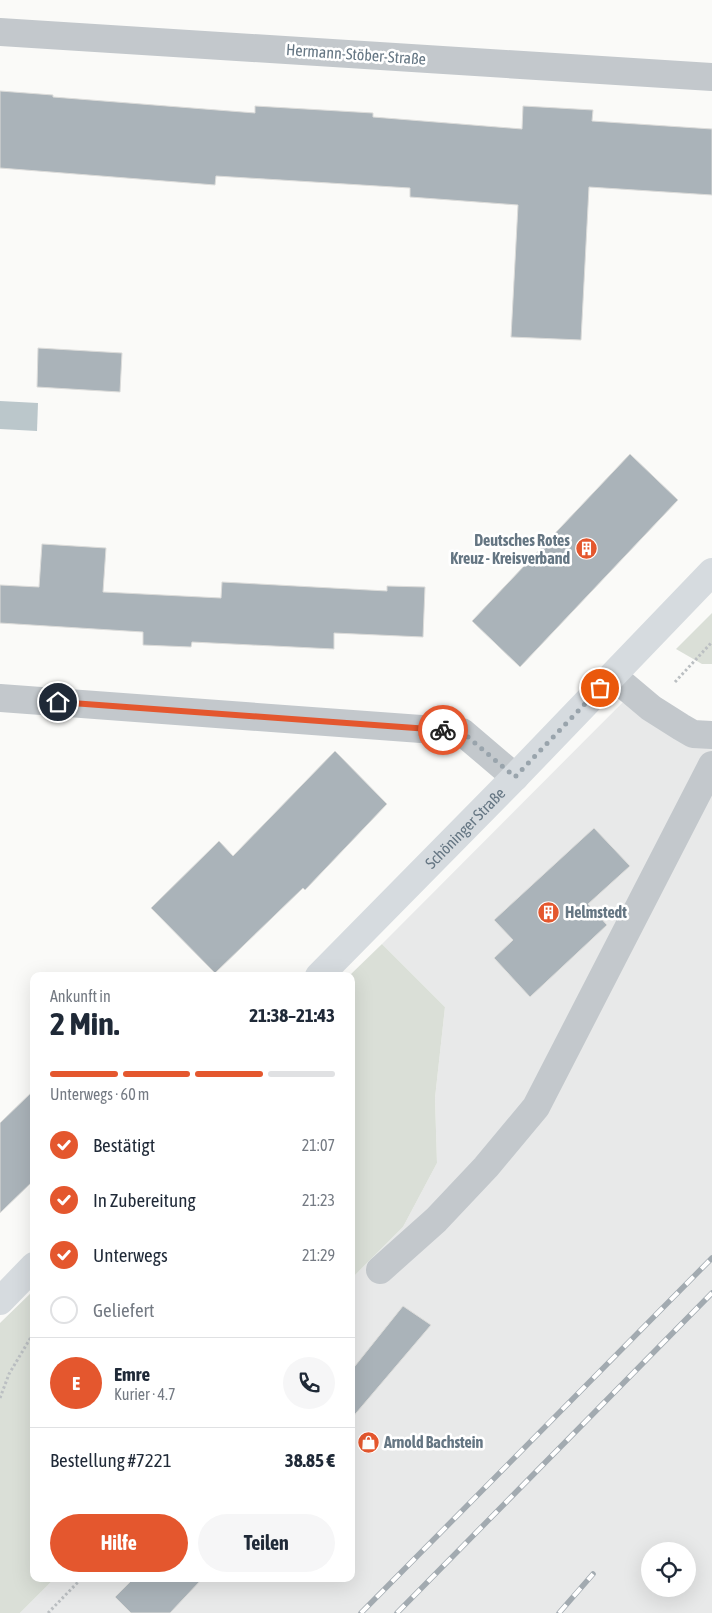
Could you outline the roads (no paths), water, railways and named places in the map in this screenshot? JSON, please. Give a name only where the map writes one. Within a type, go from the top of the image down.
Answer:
[{"type":"main road","name":"Schöninger Straße","points":[[323,972],[515,777],[712,572]]},
{"type":"main road","points":[[0,1301],[30,1270]]},
{"type":"street","name":"Hermann-Stöber-Straße","points":[[0,32],[712,77]]},
{"type":"street","points":[[613,676],[651,708],[693,734],[712,735]]},
{"type":"street","points":[[0,698],[462,732],[515,777]]},
{"type":"street","points":[[380,1270],[436,1220],[486,1167],[536,1107],[712,765]]},
{"type":"railway","points":[[361,1613],[712,1258]]},
{"type":"railway","points":[[397,1613],[712,1293]]},
{"type":"railway","points":[[559,1613],[593,1574]]},
{"type":"place","name":"Deutsches Rotes Kreuz - Kreisverband","points":[[586,549]]},
{"type":"place","name":"Helmstedt","points":[[549,912]]},
{"type":"place","name":"Arnold Bachstein","points":[[368,1442]]}]
